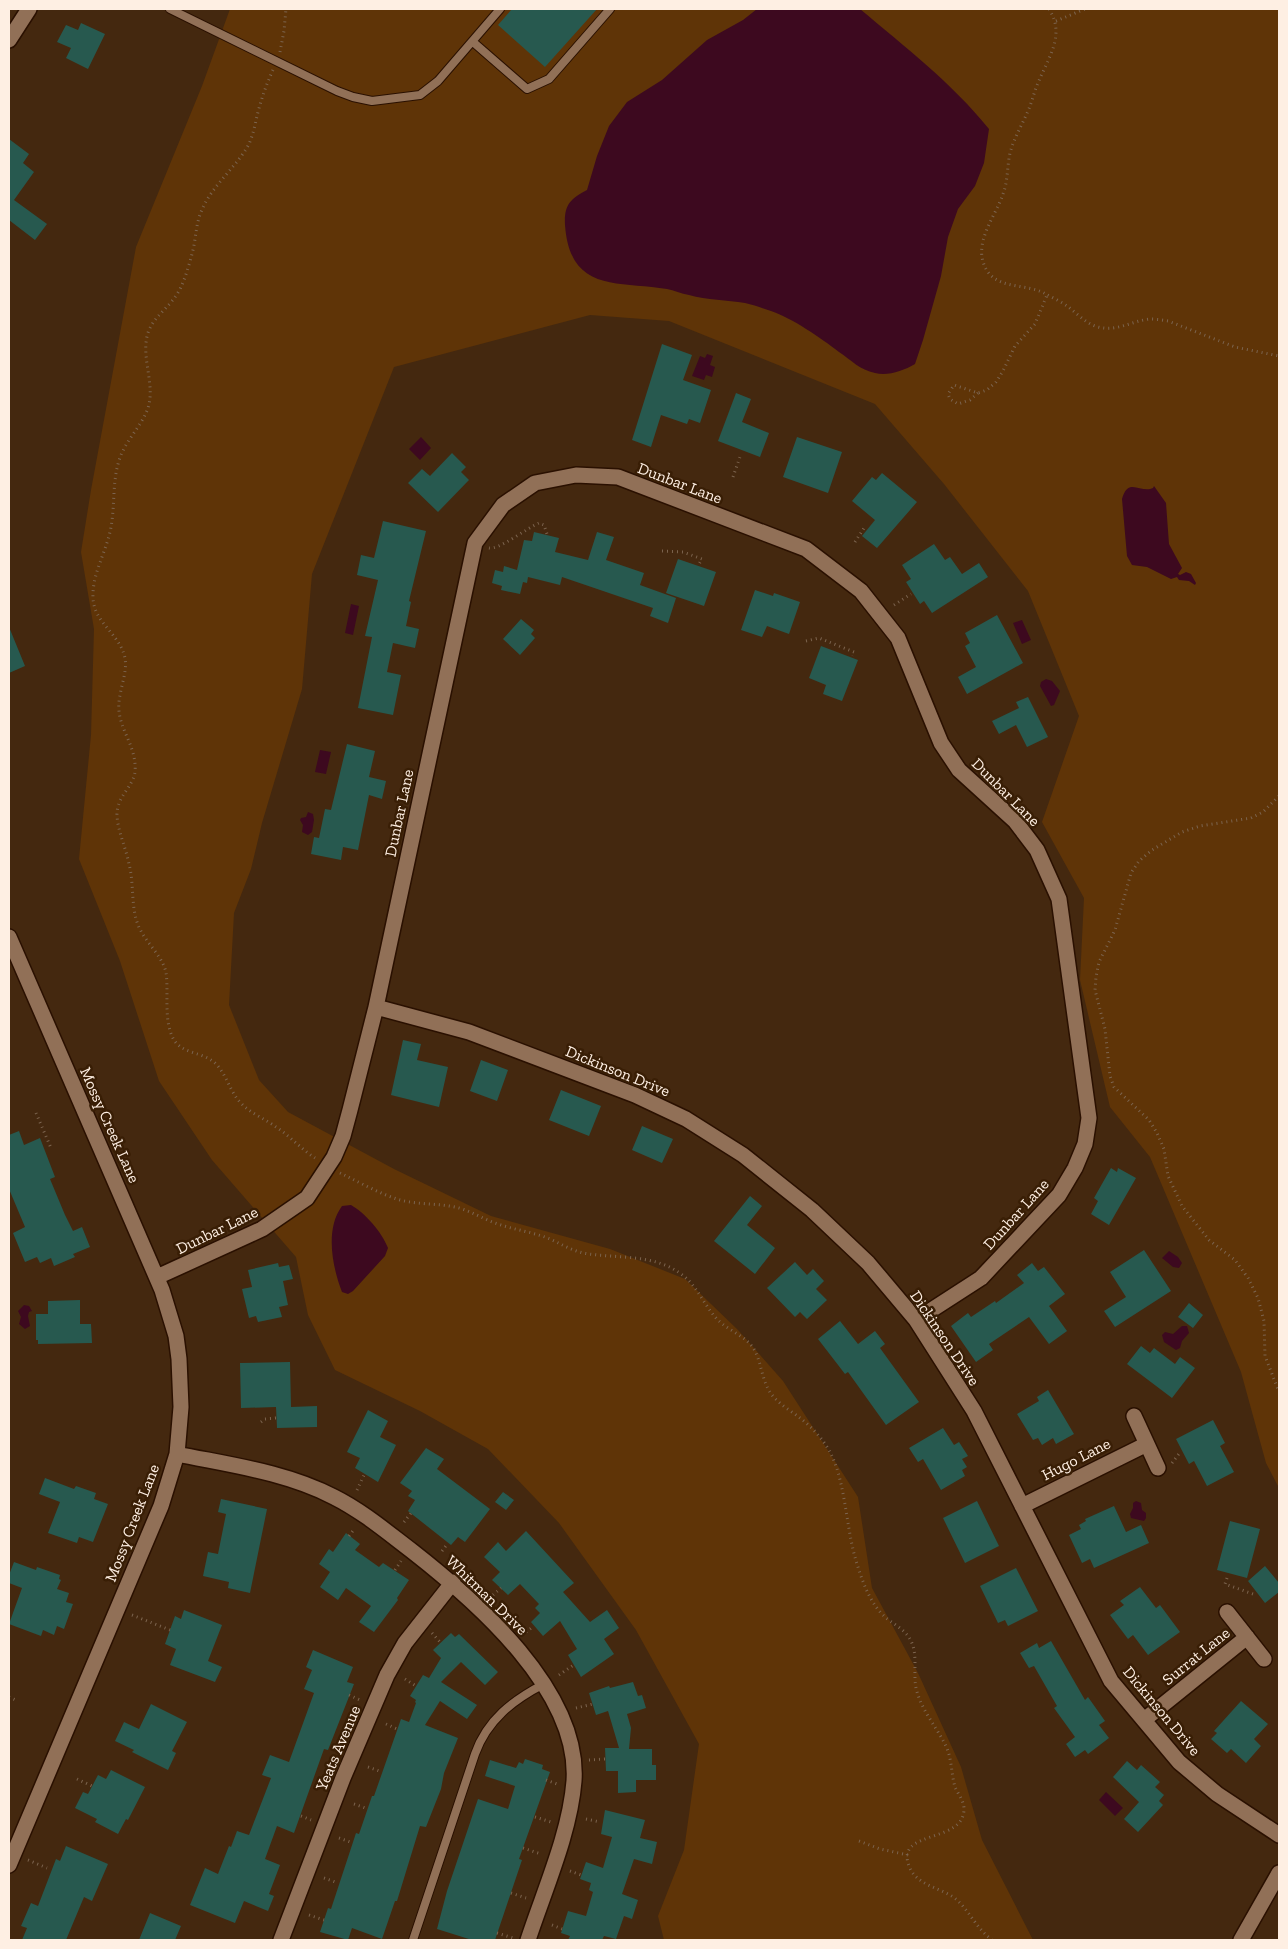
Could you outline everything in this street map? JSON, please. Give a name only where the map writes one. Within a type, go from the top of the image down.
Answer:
[{"type":"street","points":[[9,40],[29,9]]},
{"type":"street","name":"Dunbar Lane","points":[[157,1277],[262,1229],[307,1198],[334,1157],[343,1136],[376,1008],[475,543],[502,505],[535,482],[576,475],[618,477],[806,548],[861,591],[898,638],[941,743],[959,770],[1015,822],[1037,850],[1059,899],[1089,1118],[1085,1144],[1075,1168],[1059,1195],[981,1278],[916,1320]]},
{"type":"street","name":"Mossy Creek Lane","points":[[9,936],[157,1277],[170,1313],[179,1359],[181,1407],[177,1454],[161,1506],[9,1865]]},
{"type":"street","name":"Dickinson Drive","points":[[376,1008],[469,1032],[635,1095],[686,1119],[743,1155],[812,1210],[868,1263],[916,1320],[974,1411],[1111,1681],[1179,1762],[1217,1794],[1279,1835]]},
{"type":"street","points":[[1134,1416],[1158,1468]]},
{"type":"street","name":"Hugo Lane","points":[[1022,1506],[1147,1444]]},
{"type":"street","name":"Whitman Drive","points":[[177,1454],[259,1471],[292,1480],[334,1497],[379,1525],[453,1582],[506,1635],[544,1684],[564,1722],[572,1752],[574,1780],[566,1826],[520,1939]]},
{"type":"street","name":"Yeats Avenue","points":[[283,1940],[343,1778],[387,1675],[405,1643],[453,1582]]},
{"type":"street","points":[[1227,1612],[1264,1659]]},
{"type":"street","name":"Surrat Lane","points":[[1144,1720],[1247,1637]]},
{"type":"street","points":[[1241,1940],[1279,1874]]},
{"type":"lane","points":[[170,9],[336,91],[372,101],[420,95],[438,81],[500,9]]},
{"type":"lane","points":[[473,42],[528,89],[549,79],[610,9]]},
{"type":"lane","points":[[413,1940],[475,1754],[484,1734],[494,1719],[507,1707],[527,1692],[544,1684]]},
{"type":"path","points":[[1049,9],[1056,22],[1057,29],[1054,51],[1038,82],[1013,144],[1004,192],[986,228],[982,252],[988,272],[996,279],[1038,290],[1065,305],[1090,324],[1098,327],[1116,329],[1140,321],[1158,320],[1234,347],[1279,356]]},
{"type":"path","points":[[1056,22],[1085,9]]},
{"type":"path","points":[[978,393],[954,385],[948,394],[950,399],[958,404],[970,400],[996,382],[1015,346],[1035,324],[1047,295]]},
{"type":"path","points":[[733,477],[741,454]]},
{"type":"path","points":[[475,543],[492,549],[539,523],[544,525],[548,534]]},
{"type":"path","points":[[855,542],[864,528]]},
{"type":"path","points":[[662,551],[683,552],[702,559],[699,564]]},
{"type":"path","points":[[894,605],[911,594]]},
{"type":"path","points":[[806,641],[819,638],[854,652],[853,656]]},
{"type":"path","points":[[1279,796],[1263,812],[1251,818],[1200,826],[1182,832],[1152,850],[1139,861],[1130,873],[1115,930],[1099,962],[1096,977],[1096,990],[1106,1029],[1110,1076],[1114,1087],[1150,1120],[1164,1149],[1168,1176],[1182,1206],[1209,1240],[1235,1260],[1248,1278],[1258,1298],[1264,1321],[1265,1356],[1279,1392]]},
{"type":"path","points":[[36,1113],[51,1148]]},
{"type":"path","points":[[261,1422],[265,1419],[276,1418]]},
{"type":"path","points":[[357,1490],[366,1473]]},
{"type":"path","points":[[404,1522],[411,1513]]},
{"type":"path","points":[[349,1536],[355,1528]]},
{"type":"path","points":[[442,1551],[448,1543]]},
{"type":"path","points":[[395,1570],[401,1561]]},
{"type":"path","points":[[1227,1578],[1225,1584],[1253,1594]]},
{"type":"path","points":[[493,1595],[501,1588]]},
{"type":"path","points":[[132,1615],[170,1630]]},
{"type":"path","points":[[526,1632],[534,1626]]},
{"type":"path","points":[[432,1633],[441,1643]]},
{"type":"path","points":[[559,1675],[575,1664]]},
{"type":"path","points":[[405,1679],[416,1686]]},
{"type":"path","points":[[349,1695],[361,1700]]},
{"type":"path","points":[[9,1697],[18,1701]]},
{"type":"path","points":[[576,1708],[593,1704]]},
{"type":"path","points":[[386,1724],[397,1729]]},
{"type":"path","points":[[589,1760],[605,1759]]},
{"type":"path","points":[[368,1767],[382,1772]]},
{"type":"path","points":[[78,1779],[92,1786]]},
{"type":"path","points":[[546,1780],[557,1784]]},
{"type":"path","points":[[354,1804],[368,1809]]},
{"type":"path","points":[[300,1816],[311,1820]]},
{"type":"path","points":[[535,1817],[551,1822]]},
{"type":"path","points":[[586,1819],[600,1822]]},
{"type":"path","points":[[340,1838],[353,1843]]},
{"type":"path","points":[[859,1841],[880,1849],[908,1855]]},
{"type":"path","points":[[523,1848],[541,1854]]},
{"type":"path","points":[[28,1860],[47,1868]]},
{"type":"path","points":[[570,1871],[581,1875]]},
{"type":"path","points":[[324,1878],[338,1883]]},
{"type":"path","points":[[511,1893],[526,1898]]},
{"type":"path","points":[[309,1915],[324,1920]]},
{"type":"path","points":[[552,1925],[562,1929]]},
{"type":"path","points":[[497,1933],[520,1939]]},
{"type":"shaded area","points":[[230,9],[1279,9],[1279,1488],[1266,1463],[1241,1372],[1150,1157],[1110,1107],[1080,980],[1084,898],[1042,822],[1079,716],[1028,591],[944,484],[875,404],[669,321],[590,315],[394,367],[312,574],[302,689],[262,823],[251,869],[234,913],[229,1005],[259,1080],[288,1112],[394,1169],[491,1216],[610,1249],[685,1279],[738,1330],[783,1381],[858,1497],[872,1588],[918,1673],[961,1767],[982,1840],[1033,1940],[664,1940],[658,1916],[684,1850],[699,1744],[636,1630],[559,1523],[488,1449],[420,1411],[335,1370],[308,1315],[296,1257],[212,1160],[159,1081],[120,961],[79,859],[91,735],[94,629],[81,552],[136,247],[202,86]]},
{"type":"shaded area","points":[[757,9],[860,9],[944,81],[989,129],[984,163],[975,186],[958,209],[948,237],[941,276],[915,364],[906,369],[885,374],[865,370],[797,323],[779,314],[752,305],[696,297],[667,289],[600,280],[587,273],[576,263],[569,247],[565,218],[569,203],[576,196],[587,190],[597,156],[609,126],[627,102],[662,80],[707,40],[743,20]]},
{"type":"shaded area","points":[[707,354],[713,356],[710,365],[715,367],[712,377],[706,375],[704,380],[692,376],[700,356],[705,358]]},
{"type":"shaded area","points":[[421,437],[431,448],[420,460],[409,449]]},
{"type":"shaded area","points":[[1154,486],[1166,503],[1169,544],[1182,568],[1178,574],[1186,572],[1191,574],[1196,583],[1195,585],[1189,581],[1179,580],[1177,577],[1171,579],[1147,567],[1132,565],[1127,556],[1122,499],[1128,488],[1148,489]]},
{"type":"shaded area","points":[[351,604],[359,606],[353,635],[345,633]]},
{"type":"shaded area","points":[[1022,620],[1031,640],[1022,644],[1013,623]]},
{"type":"shaded area","points":[[1046,679],[1052,681],[1060,691],[1054,705],[1051,706],[1040,686],[1041,682]]},
{"type":"shaded area","points":[[320,750],[331,752],[326,774],[315,772]]},
{"type":"shaded area","points":[[308,812],[313,814],[314,820],[312,832],[308,835],[302,832],[303,825],[300,820],[306,817]]},
{"type":"shaded area","points":[[351,1205],[372,1224],[382,1236],[388,1248],[385,1256],[348,1294],[342,1292],[338,1282],[333,1259],[332,1236],[333,1225],[342,1206]]},
{"type":"shaded area","points":[[1169,1251],[1178,1257],[1182,1263],[1179,1268],[1173,1267],[1162,1258]]},
{"type":"shaded area","points":[[24,1305],[29,1306],[32,1311],[29,1312],[28,1316],[30,1326],[25,1329],[19,1324],[21,1317],[18,1311]]},
{"type":"shaded area","points":[[1182,1326],[1187,1326],[1189,1333],[1182,1341],[1180,1348],[1176,1350],[1164,1342],[1162,1335],[1165,1332],[1173,1334]]},
{"type":"shaded area","points":[[1136,1501],[1141,1503],[1142,1510],[1146,1513],[1144,1521],[1131,1518],[1130,1514],[1133,1503]]},
{"type":"shaded area","points":[[1106,1792],[1123,1808],[1115,1816],[1099,1800]]},
{"type":"building","points":[[512,9],[597,9],[545,67],[498,25]]},
{"type":"building","points":[[81,23],[105,34],[88,69],[66,58],[71,48],[57,42],[66,25],[78,30]]},
{"type":"building","points":[[9,139],[29,154],[23,163],[34,172],[14,200],[47,224],[35,240],[9,220]]},
{"type":"building","points":[[662,344],[692,355],[683,380],[711,390],[700,423],[689,419],[687,424],[661,415],[651,447],[632,440]]},
{"type":"building","points":[[736,393],[751,399],[742,422],[769,433],[760,457],[718,441]]},
{"type":"building","points":[[797,437],[842,452],[828,493],[783,477]]},
{"type":"building","points":[[452,453],[466,467],[461,472],[469,480],[438,512],[408,483],[422,469],[430,476]]},
{"type":"building","points":[[882,473],[917,502],[877,548],[862,536],[875,520],[852,501],[872,477],[876,480]]},
{"type":"building","points":[[383,521],[426,531],[409,601],[411,602],[406,626],[419,629],[415,648],[393,643],[387,672],[401,675],[393,715],[358,708],[372,637],[365,636],[378,580],[357,575],[361,555],[374,558]]},
{"type":"building","points":[[534,532],[559,538],[555,552],[588,560],[597,532],[614,537],[606,560],[644,573],[640,585],[676,598],[668,623],[650,616],[653,608],[562,577],[560,585],[528,577],[527,583],[523,582],[520,594],[501,590],[502,586],[492,583],[495,570],[503,572],[504,566],[517,570],[524,540],[532,541]]},
{"type":"building","points":[[934,544],[945,560],[950,557],[962,574],[979,563],[988,577],[932,613],[924,601],[920,604],[906,582],[911,579],[902,565]]},
{"type":"building","points":[[678,559],[716,572],[704,606],[666,593]]},
{"type":"building","points":[[755,590],[773,596],[774,593],[800,602],[789,634],[767,626],[762,637],[741,630]]},
{"type":"building","points":[[997,615],[1023,663],[967,694],[958,677],[976,667],[965,646],[970,643],[965,633]]},
{"type":"building","points":[[521,619],[534,630],[531,634],[535,638],[520,655],[503,639]]},
{"type":"building","points":[[9,627],[25,666],[9,673]]},
{"type":"building","points":[[821,646],[858,660],[842,701],[823,694],[826,685],[809,678]]},
{"type":"building","points":[[1028,697],[1048,737],[1027,747],[1016,725],[999,734],[992,721],[1019,708],[1016,702]]},
{"type":"building","points":[[347,744],[375,751],[369,777],[386,781],[382,799],[369,795],[358,850],[343,847],[341,860],[311,854],[314,837],[319,838],[325,809],[331,810]]},
{"type":"building","points":[[403,1040],[421,1044],[417,1060],[448,1067],[439,1107],[391,1095]]},
{"type":"building","points":[[481,1060],[508,1070],[497,1101],[470,1091]]},
{"type":"building","points":[[561,1090],[601,1106],[589,1136],[549,1120]]},
{"type":"building","points":[[642,1126],[673,1139],[662,1163],[632,1150]]},
{"type":"building","points":[[19,1131],[24,1145],[40,1138],[55,1177],[50,1179],[65,1215],[73,1231],[82,1227],[90,1247],[73,1254],[75,1257],[54,1266],[51,1258],[40,1263],[37,1257],[25,1262],[13,1233],[25,1227],[9,1189],[9,1135]]},
{"type":"building","points":[[1111,1168],[1117,1172],[1118,1168],[1136,1178],[1109,1225],[1091,1214],[1098,1201],[1094,1198]]},
{"type":"building","points":[[750,1196],[762,1206],[747,1225],[775,1248],[755,1274],[714,1241]]},
{"type":"building","points":[[1144,1250],[1171,1291],[1115,1327],[1104,1311],[1126,1297],[1110,1272]]},
{"type":"building","points":[[795,1262],[807,1275],[813,1269],[824,1281],[816,1289],[827,1300],[807,1319],[800,1312],[795,1317],[767,1288]]},
{"type":"building","points":[[278,1263],[279,1267],[289,1265],[293,1279],[283,1281],[288,1305],[279,1307],[282,1317],[258,1322],[256,1316],[249,1318],[242,1289],[252,1287],[248,1270]]},
{"type":"building","points":[[1032,1263],[1038,1271],[1044,1267],[1065,1294],[1049,1306],[1067,1331],[1049,1344],[1029,1317],[989,1344],[993,1350],[976,1362],[951,1326],[968,1313],[971,1317],[995,1301],[996,1303],[1024,1283],[1017,1275]]},
{"type":"building","points":[[80,1300],[80,1324],[91,1324],[92,1343],[38,1344],[38,1340],[36,1340],[36,1314],[48,1314],[48,1301]]},
{"type":"building","points":[[1189,1303],[1203,1315],[1193,1328],[1178,1317]]},
{"type":"building","points":[[840,1321],[858,1344],[875,1331],[885,1344],[880,1348],[919,1402],[886,1425],[848,1372],[845,1374],[818,1339]]},
{"type":"building","points":[[1141,1346],[1150,1353],[1154,1348],[1175,1364],[1180,1357],[1195,1368],[1172,1398],[1127,1364]]},
{"type":"building","points":[[290,1362],[291,1407],[317,1406],[317,1427],[277,1428],[276,1407],[241,1408],[240,1363]]},
{"type":"building","points":[[1048,1390],[1074,1434],[1056,1444],[1053,1438],[1042,1445],[1038,1438],[1033,1440],[1017,1414],[1039,1401],[1037,1397]]},
{"type":"building","points":[[368,1410],[388,1421],[380,1437],[396,1445],[378,1482],[355,1468],[360,1458],[347,1452]]},
{"type":"building","points":[[1213,1420],[1225,1443],[1220,1446],[1234,1472],[1207,1486],[1194,1461],[1189,1464],[1176,1439]]},
{"type":"building","points":[[943,1428],[954,1445],[959,1442],[968,1456],[962,1459],[967,1467],[962,1470],[965,1476],[941,1490],[923,1459],[918,1462],[909,1448]]},
{"type":"building","points":[[426,1448],[444,1459],[437,1469],[490,1509],[465,1542],[458,1537],[451,1545],[408,1511],[415,1500],[408,1496],[412,1491],[400,1483]]},
{"type":"building","points":[[45,1478],[74,1489],[76,1486],[96,1493],[94,1499],[108,1504],[93,1542],[79,1537],[77,1543],[48,1533],[60,1502],[39,1494]]},
{"type":"building","points":[[503,1492],[514,1500],[506,1510],[495,1502]]},
{"type":"building","points":[[221,1499],[267,1509],[250,1593],[228,1588],[229,1582],[203,1576],[208,1552],[218,1554],[226,1514],[218,1512]]},
{"type":"building","points":[[977,1501],[999,1546],[965,1563],[943,1518]]},
{"type":"building","points":[[1114,1506],[1126,1532],[1141,1525],[1149,1543],[1094,1568],[1090,1559],[1082,1563],[1069,1535],[1081,1529],[1079,1525],[1086,1521],[1085,1519]]},
{"type":"building","points":[[1230,1521],[1260,1529],[1247,1578],[1217,1570]]},
{"type":"building","points":[[526,1531],[574,1583],[563,1592],[590,1622],[607,1610],[619,1628],[604,1639],[614,1654],[581,1677],[568,1655],[577,1649],[560,1621],[543,1636],[531,1622],[540,1613],[535,1608],[539,1604],[520,1584],[508,1595],[492,1580],[500,1572],[484,1557],[498,1542],[506,1551]]},
{"type":"building","points":[[346,1533],[360,1544],[355,1550],[379,1567],[383,1563],[409,1580],[397,1598],[398,1600],[374,1632],[359,1622],[371,1606],[346,1588],[338,1600],[320,1587],[330,1572],[319,1564],[329,1549],[333,1552]]},
{"type":"building","points":[[14,1562],[36,1570],[37,1567],[60,1575],[59,1579],[61,1580],[57,1589],[69,1593],[66,1602],[73,1604],[64,1629],[57,1626],[54,1635],[43,1630],[41,1636],[9,1624],[22,1588],[9,1583],[9,1575]]},
{"type":"building","points":[[1265,1566],[1279,1583],[1279,1592],[1265,1603],[1248,1581]]},
{"type":"building","points":[[1016,1568],[1038,1611],[1008,1626],[1005,1620],[998,1623],[980,1586]]},
{"type":"building","points":[[1140,1587],[1156,1608],[1160,1605],[1180,1632],[1148,1655],[1133,1635],[1128,1639],[1110,1615],[1124,1605],[1120,1601]]},
{"type":"building","points":[[184,1610],[222,1625],[208,1661],[222,1667],[215,1682],[170,1665],[176,1649],[165,1644],[175,1616],[181,1619]]},
{"type":"building","points":[[451,1633],[455,1637],[459,1634],[498,1672],[485,1685],[461,1662],[441,1682],[477,1705],[467,1719],[440,1701],[425,1725],[458,1738],[426,1827],[420,1826],[397,1901],[395,1901],[382,1939],[352,1928],[348,1940],[320,1932],[328,1908],[331,1909],[356,1833],[359,1834],[372,1796],[374,1796],[401,1719],[409,1722],[416,1703],[416,1700],[410,1696],[423,1675],[429,1678],[441,1658],[433,1650]]},
{"type":"building","points":[[1051,1641],[1085,1700],[1088,1697],[1105,1721],[1099,1725],[1109,1738],[1088,1754],[1085,1750],[1075,1757],[1066,1744],[1075,1737],[1054,1708],[1057,1706],[1034,1666],[1029,1668],[1020,1653],[1037,1643],[1039,1648]]},
{"type":"building","points":[[313,1650],[353,1667],[347,1682],[354,1684],[328,1750],[324,1749],[294,1833],[277,1826],[265,1859],[280,1865],[269,1894],[274,1896],[268,1911],[244,1901],[235,1923],[190,1905],[205,1868],[218,1874],[237,1831],[249,1835],[271,1778],[262,1775],[270,1755],[289,1762],[314,1693],[304,1689],[312,1670],[306,1667]]},
{"type":"building","points":[[633,1682],[638,1696],[642,1695],[646,1708],[627,1714],[631,1728],[629,1749],[652,1749],[652,1765],[656,1765],[656,1780],[636,1780],[636,1792],[618,1793],[618,1771],[606,1771],[605,1748],[619,1748],[608,1711],[596,1715],[589,1693],[609,1686],[610,1688]]},
{"type":"building","points":[[1241,1701],[1268,1724],[1254,1739],[1261,1746],[1246,1763],[1231,1749],[1227,1753],[1211,1739],[1217,1733],[1214,1731]]},
{"type":"building","points":[[151,1704],[187,1722],[172,1751],[176,1753],[168,1770],[115,1741],[124,1722],[139,1729]]},
{"type":"building","points":[[525,1759],[543,1765],[542,1769],[550,1772],[519,1859],[522,1860],[495,1940],[472,1940],[437,1929],[447,1891],[478,1799],[508,1809],[515,1786],[485,1776],[490,1760],[516,1768],[519,1762],[523,1764]]},
{"type":"building","points":[[1127,1761],[1137,1770],[1141,1765],[1160,1782],[1155,1787],[1164,1795],[1159,1801],[1163,1805],[1138,1832],[1124,1819],[1139,1802],[1113,1777]]},
{"type":"building","points":[[111,1770],[145,1787],[128,1820],[126,1819],[118,1834],[95,1822],[97,1819],[75,1808],[83,1792],[88,1794],[98,1775],[106,1779]]},
{"type":"building","points":[[605,1810],[645,1820],[640,1838],[657,1842],[652,1864],[634,1859],[622,1894],[638,1900],[632,1919],[624,1916],[616,1939],[604,1936],[602,1940],[568,1940],[570,1936],[561,1933],[568,1911],[586,1916],[593,1892],[589,1890],[591,1883],[580,1879],[586,1862],[603,1868],[612,1837],[601,1834]]},
{"type":"building","points":[[66,1846],[108,1864],[92,1901],[84,1897],[66,1940],[22,1940],[27,1928],[21,1926],[31,1903],[38,1906],[56,1859],[60,1861]]},
{"type":"building","points":[[150,1913],[181,1926],[175,1940],[139,1940]]}]
